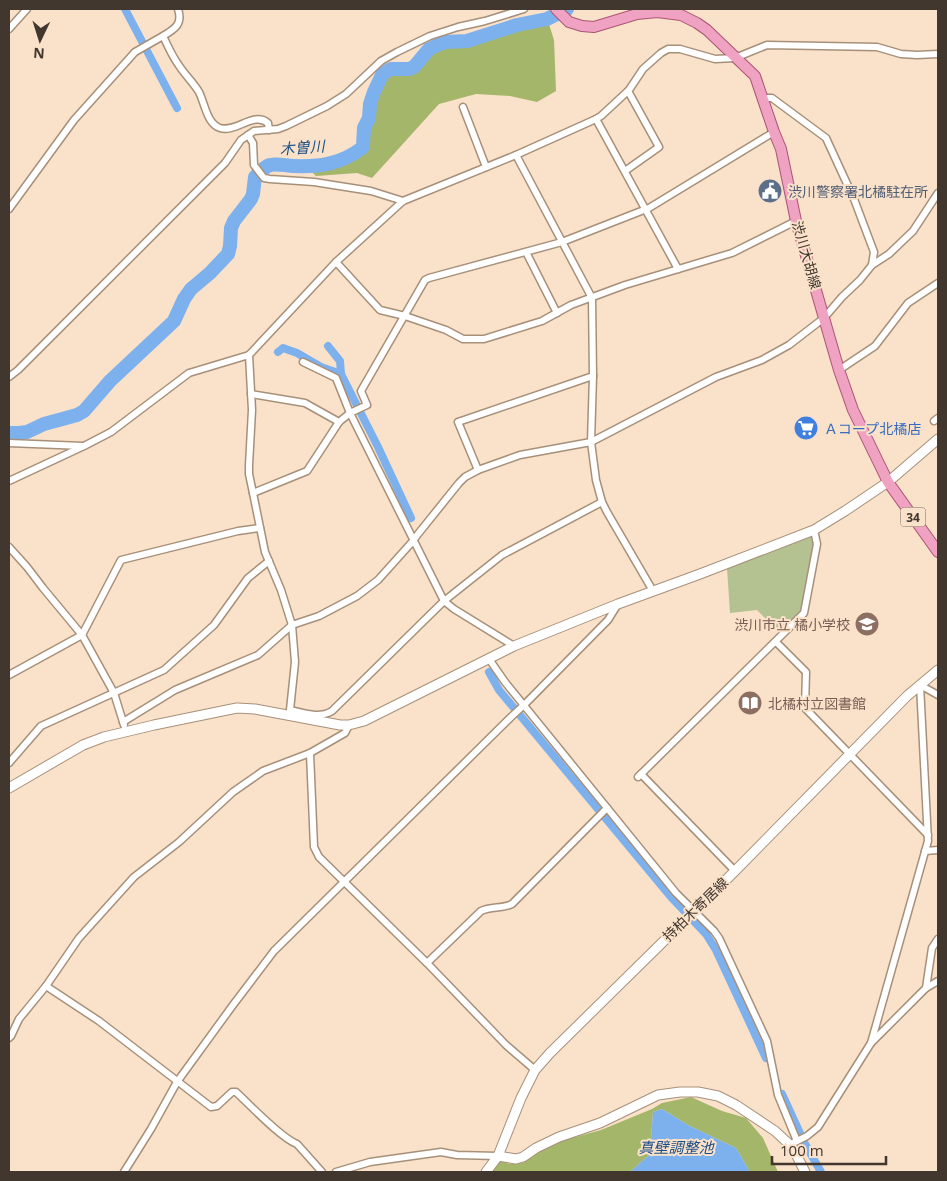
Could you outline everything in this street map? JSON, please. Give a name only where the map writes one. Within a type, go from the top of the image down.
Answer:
[{"type":"main road","name":"渋川大胡線","points":[[556,9],[569,22],[594,27],[637,14],[657,12],[681,15],[707,30],[755,76],[781,149],[796,221],[839,370],[853,410],[888,482],[938,552]]},
{"type":"street","points":[[9,30],[27,9]]},
{"type":"street","points":[[9,209],[74,120],[122,66],[135,52],[164,36],[180,22],[178,9]]},
{"type":"street","points":[[9,377],[225,164],[241,140],[254,131],[286,126],[327,106],[346,94],[381,61],[430,36],[524,9]]},
{"type":"street","points":[[164,36],[178,64],[199,92],[214,124],[218,127],[229,129],[252,120],[260,120],[268,123],[269,130]]},
{"type":"street","points":[[9,481],[111,432],[189,373],[249,355],[336,262],[403,201],[516,155],[596,119],[628,91],[643,69],[668,49],[680,49],[715,60],[736,58],[767,46],[877,47],[901,54],[938,54]]},
{"type":"street","points":[[625,171],[659,147],[628,91]]},
{"type":"street","points":[[763,98],[772,98],[826,138],[854,198],[874,252],[872,265]]},
{"type":"street","points":[[463,108],[486,167]]},
{"type":"street","points":[[596,119],[678,269]]},
{"type":"street","points":[[253,493],[307,471],[339,422],[352,412],[367,405],[361,392],[425,280],[562,242],[645,209],[774,132]]},
{"type":"street","points":[[248,135],[254,143],[254,162],[256,168],[264,178],[314,182],[372,191],[403,201]]},
{"type":"street","points":[[516,155],[592,298],[592,442],[596,480],[607,512],[652,591]]},
{"type":"street","points":[[9,788],[83,745],[124,727],[175,690],[258,655],[292,625],[319,616],[357,596],[378,580],[413,541],[465,477],[478,470],[520,455],[592,442],[716,377],[762,360],[789,345],[824,318],[872,265],[889,254],[913,231],[938,193]]},
{"type":"street","points":[[336,262],[380,310],[405,316],[446,330],[463,339],[484,339],[542,321],[571,305],[625,285],[732,253],[796,221]]},
{"type":"street","points":[[526,252],[557,312]]},
{"type":"street","points":[[839,370],[874,346],[908,303],[938,283]]},
{"type":"street","points":[[249,355],[252,394],[249,474],[265,552],[281,590],[292,625],[295,662],[290,713]]},
{"type":"street","points":[[303,362],[336,378],[413,541],[444,601],[514,646]]},
{"type":"street","points":[[478,470],[458,422],[593,376]]},
{"type":"street","points":[[252,394],[305,403],[339,422]]},
{"type":"street","points":[[290,713],[329,723],[350,725],[372,718],[514,646],[618,604],[814,530],[888,482],[938,439]]},
{"type":"street","points":[[9,443],[84,446]]},
{"type":"street","points":[[124,727],[237,708],[324,715],[332,711],[444,601],[502,555],[602,502]]},
{"type":"street","points":[[9,675],[82,634],[121,560],[238,531],[260,528]]},
{"type":"street","points":[[735,871],[640,776],[804,613],[817,544],[814,530]]},
{"type":"street","points":[[9,547],[82,634],[114,694],[124,727]]},
{"type":"street","points":[[9,763],[41,726],[164,670],[214,625],[248,578],[269,561]]},
{"type":"street","points":[[124,1172],[177,1082],[274,951],[523,706],[608,620],[618,604]]},
{"type":"street","points":[[776,642],[806,672],[805,708],[928,835]]},
{"type":"street","points":[[490,659],[504,682],[606,809],[676,893],[714,931],[724,945],[767,1041],[778,1095],[795,1142],[796,1154],[805,1172]]},
{"type":"street","name":"持柏木寄居線","points":[[486,1172],[498,1156],[521,1098],[535,1070],[550,1053],[735,871],[850,754],[920,685],[938,670]]},
{"type":"street","points":[[920,685],[938,695]]},
{"type":"street","points":[[871,1043],[928,841],[920,685]]},
{"type":"street","points":[[9,1038],[19,1019],[46,986],[79,938],[134,876],[179,842],[233,792],[263,771],[310,753],[346,733],[350,725]]},
{"type":"street","points":[[310,753],[314,847],[319,857],[426,962],[506,1045],[535,1070]]},
{"type":"street","points":[[426,962],[481,911],[512,904],[606,809]]},
{"type":"street","points":[[925,851],[938,850]]},
{"type":"street","points":[[926,988],[932,948],[938,939]]},
{"type":"street","points":[[795,1142],[808,1136],[818,1127],[871,1043],[926,988],[938,981]]},
{"type":"street","points":[[46,986],[99,1021],[211,1107],[217,1106],[232,1092],[236,1092],[279,1132],[291,1142],[297,1144],[322,1172]]},
{"type":"street","points":[[336,1172],[370,1162],[440,1152],[516,1159],[559,1137],[600,1124],[658,1095],[680,1092],[698,1092],[718,1096],[736,1105],[795,1142]]},
{"type":"green space","points":[[548,21],[554,40],[556,91],[537,102],[510,96],[476,94],[439,104],[372,178],[357,173],[316,176],[309,169],[338,163],[363,149],[375,93],[387,73],[396,70],[410,71],[415,69],[435,48],[440,46],[452,43],[467,44],[518,27]]},
{"type":"green space","points":[[812,536],[815,544],[802,611],[780,633],[757,610],[730,613],[727,568]]},
{"type":"green space","points":[[691,1097],[722,1111],[746,1118],[763,1138],[778,1172],[750,1172],[736,1148],[688,1125],[662,1109],[653,1112],[650,1154],[630,1172],[488,1172],[500,1161],[510,1164],[523,1163],[537,1152],[561,1141],[601,1130],[662,1103]]},
{"type":"water","name":"真壁調整池","points":[[662,1109],[688,1125],[736,1148],[750,1172],[630,1172],[650,1154],[653,1112]]},
{"type":"waterway","points":[[125,9],[177,108]]},
{"type":"waterway","name":"木曽川","points":[[9,433],[27,432],[44,424],[77,415],[84,411],[110,381],[174,321],[191,289],[228,254],[231,228],[234,221],[251,199],[255,177],[264,169],[273,164],[291,166],[321,165],[346,158],[362,148],[364,128],[369,118],[370,104],[382,75],[387,71],[414,67],[429,49],[445,42],[467,41],[517,25],[547,19],[567,9]]},
{"type":"waterway","points":[[328,346],[340,361],[341,374],[411,518]]},
{"type":"waterway","points":[[278,352],[283,348],[297,353],[321,367],[341,374]]},
{"type":"waterway","points":[[489,672],[499,690],[671,897],[706,934],[716,950],[766,1058]]},
{"type":"waterway","points":[[782,1094],[804,1142],[821,1172]]},
{"type":"place","name":"渋川警察署北橘駐在所","points":[[770,191]]},
{"type":"place","name":"Ａコープ北橘店","points":[[806,428]]},
{"type":"place","name":"渋川市立 橘小学校","points":[[867,624]]},
{"type":"place","name":"北橘村立図書館","points":[[750,703]]}]
